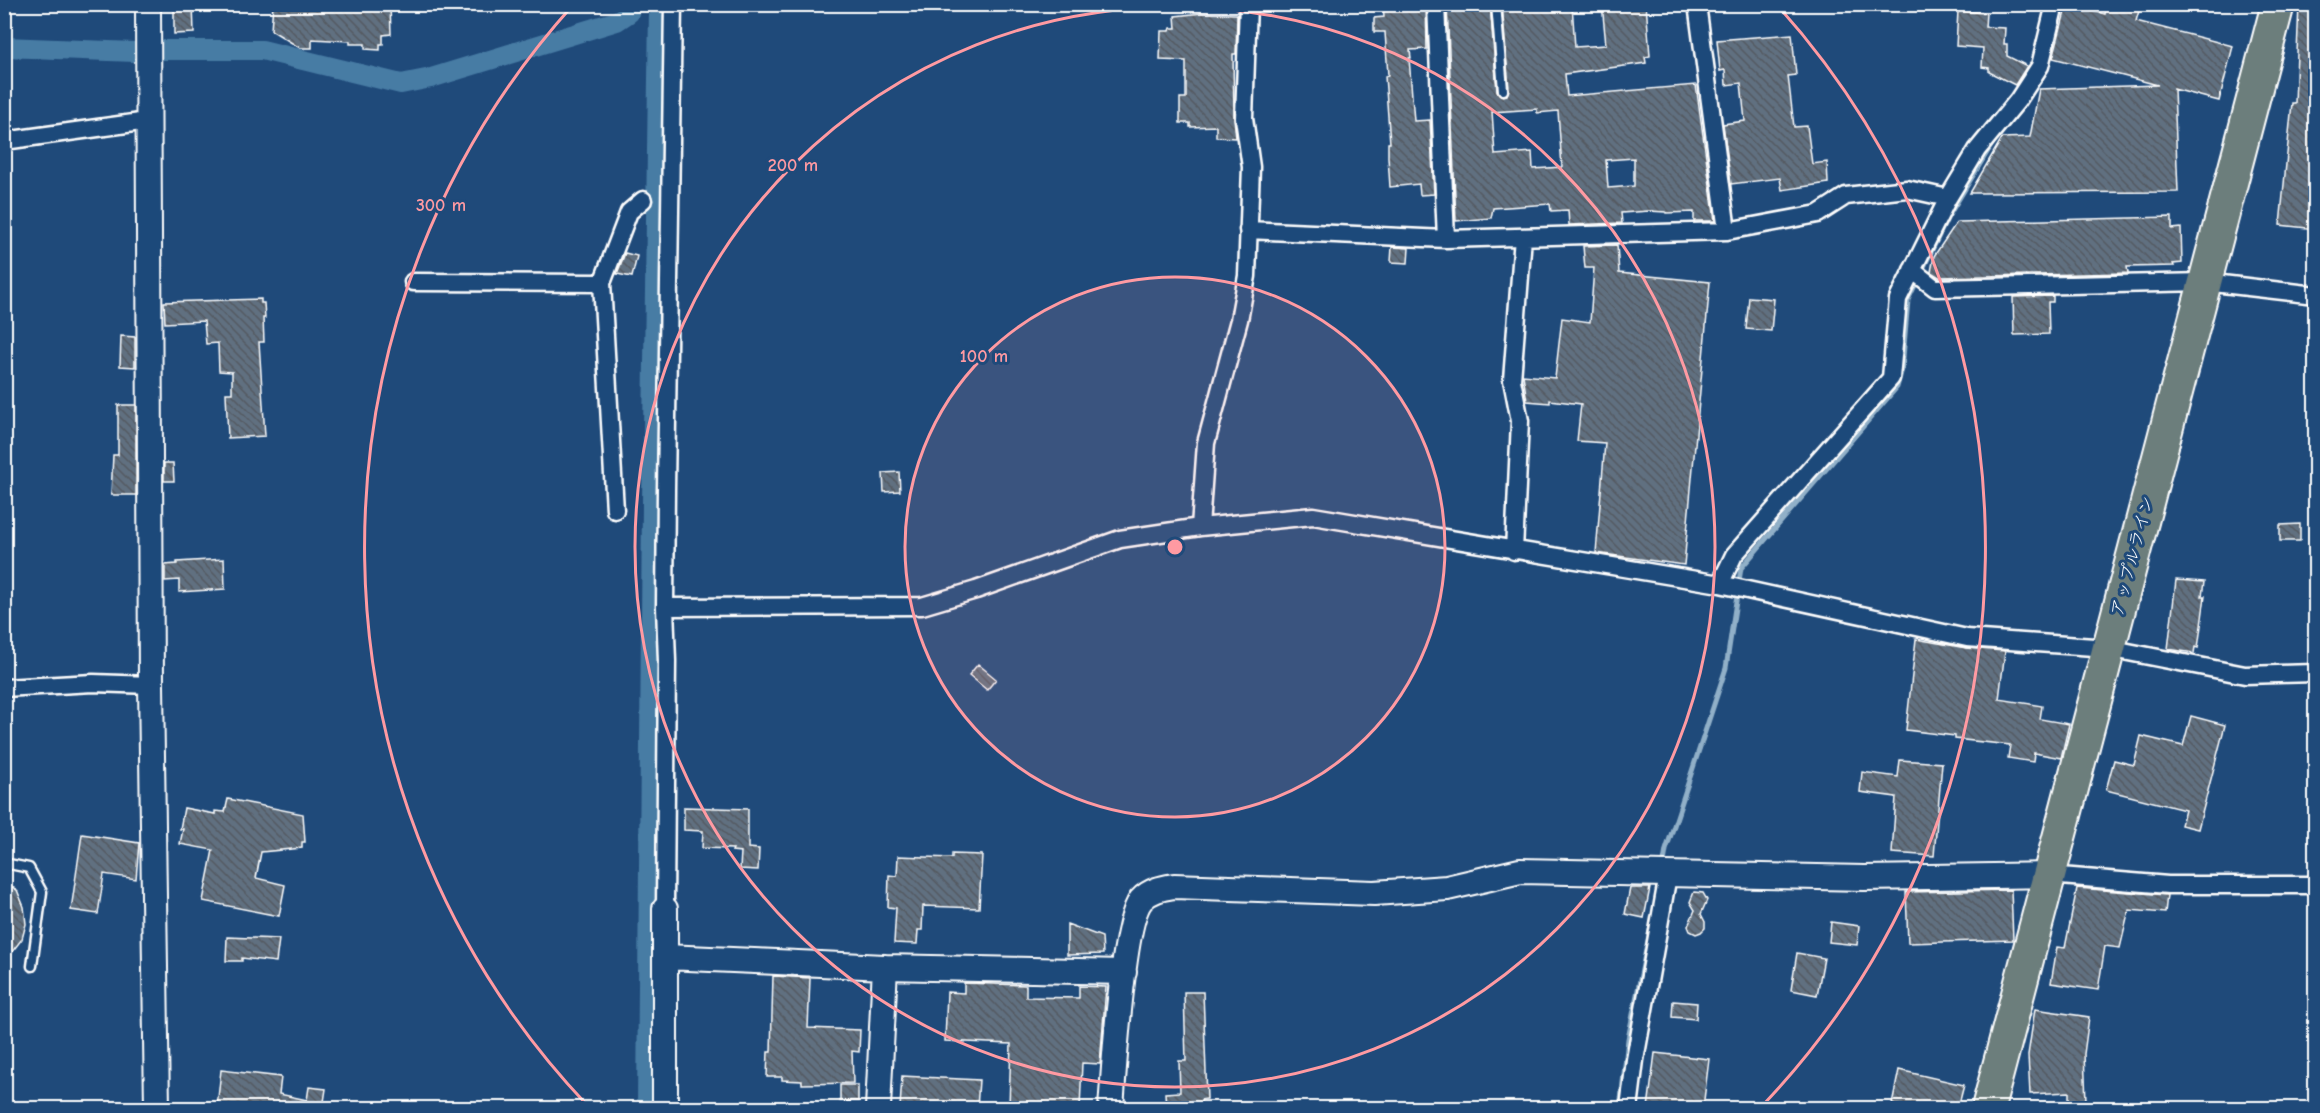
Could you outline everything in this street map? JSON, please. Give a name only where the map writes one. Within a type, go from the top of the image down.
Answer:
[{"type":"highway","name":"アップルライン","points":[[1988,1108],[2278,4]]},
{"type":"street","points":[[148,4],[151,685],[157,1108]]},
{"type":"street","points":[[665,1108],[667,661],[665,607],[673,4]]},
{"type":"street","points":[[1200,527],[1206,442],[1239,320],[1246,276],[1251,167],[1244,118],[1248,4]]},
{"type":"street","points":[[1436,4],[1446,239]]},
{"type":"street","points":[[1697,4],[1727,231]]},
{"type":"street","points":[[1720,585],[1734,555],[1891,378],[1898,299],[1948,198],[1977,150],[2018,100],[2040,66],[2055,4]]},
{"type":"street","points":[[4,141],[148,121]]},
{"type":"street","points":[[1248,230],[1446,239],[1727,231],[1818,214],[1846,196],[1907,189],[1948,198]]},
{"type":"street","points":[[615,510],[602,283],[629,212],[643,200]]},
{"type":"street","points":[[1514,551],[1520,421],[1512,380],[1522,237]]},
{"type":"street","points":[[1912,270],[1935,288],[2205,282],[2316,295]]},
{"type":"street","points":[[413,282],[602,283]]},
{"type":"street","points":[[665,607],[922,606],[976,590],[1120,539],[1200,527],[1313,516],[1720,585],[1967,638],[2108,648],[2246,675],[2315,673],[2316,680]]},
{"type":"street","points":[[4,688],[93,683],[151,685]]},
{"type":"street","points":[[1111,1108],[1124,972],[1133,917],[1141,901],[1154,890],[1174,886],[1374,893],[1448,888],[1520,871],[1864,878],[2049,875],[2168,885],[2316,885]]},
{"type":"street","points":[[1629,1108],[1635,1060],[1668,875]]},
{"type":"street","points":[[666,957],[885,967],[1124,972]]},
{"type":"street","points":[[878,1108],[885,967]]},
{"type":"lane","points":[[1496,4],[1503,90]]},
{"type":"lane","points":[[4,863],[29,867],[42,892],[32,966]]},
{"type":"building","points":[[174,4],[193,4],[194,33],[174,34]]},
{"type":"building","points":[[273,4],[390,4],[391,34],[383,35],[380,50],[365,49],[365,44],[350,44],[350,41],[312,39],[312,48],[300,48],[271,30]]},
{"type":"building","points":[[1383,4],[1426,4],[1427,49],[1410,50],[1411,58],[1409,58],[1414,121],[1430,120],[1434,194],[1420,195],[1419,184],[1390,187],[1385,32],[1374,32],[1374,18],[1384,17]]},
{"type":"building","points":[[1447,4],[1490,4],[1497,91],[1503,96],[1507,95],[1509,89],[1502,4],[1572,5],[1575,47],[1606,45],[1602,4],[1646,4],[1650,56],[1645,57],[1646,63],[1565,74],[1567,96],[1696,85],[1715,221],[1694,221],[1694,212],[1649,211],[1621,213],[1622,223],[1569,225],[1568,210],[1551,211],[1550,204],[1493,208],[1491,218],[1456,221]],"holes":[[[1537,109],[1537,113],[1558,111],[1562,167],[1533,169],[1532,152],[1495,155],[1492,112]],[[1634,158],[1634,186],[1608,188],[1606,160]]]},
{"type":"building","points":[[2067,4],[2105,14],[2107,4],[2141,4],[2136,21],[2233,46],[2219,101],[2174,89],[2178,192],[1970,193],[2002,138],[2030,137],[2039,89],[2158,85],[2053,58]]},
{"type":"building","points":[[2299,4],[2316,4],[2316,229],[2280,225],[2292,103],[2295,103]]},
{"type":"building","points":[[1958,11],[1986,13],[1985,27],[2005,28],[2004,44],[2007,44],[2007,56],[2027,66],[2015,85],[1989,72],[1989,68],[1982,67],[1983,48],[1956,46]]},
{"type":"building","points":[[1202,13],[1237,14],[1236,54],[1233,54],[1236,138],[1216,137],[1216,126],[1190,127],[1190,123],[1180,123],[1180,98],[1186,98],[1186,61],[1160,60],[1161,31],[1176,28],[1175,16]]},
{"type":"building","points":[[1792,34],[1796,75],[1788,76],[1794,127],[1807,126],[1812,164],[1827,162],[1828,183],[1782,190],[1780,178],[1731,184],[1723,124],[1745,121],[1741,83],[1726,85],[1725,70],[1720,71],[1717,40]]},
{"type":"building","points":[[2172,217],[2172,229],[2181,228],[2182,263],[2173,264],[2174,266],[2127,267],[2128,273],[1939,277],[1931,272],[1934,256],[1957,222]]},
{"type":"building","points":[[1617,245],[1619,273],[1710,282],[1684,565],[1596,553],[1605,443],[1577,441],[1581,404],[1550,400],[1550,403],[1527,401],[1523,375],[1555,378],[1562,318],[1590,322],[1594,268],[1585,268],[1583,246]]},
{"type":"building","points":[[1392,247],[1409,248],[1408,263],[1391,262]]},
{"type":"building","points":[[625,253],[637,256],[632,277],[617,274]]},
{"type":"building","points":[[2053,296],[2053,302],[2048,302],[2049,334],[2014,335],[2013,297]]},
{"type":"building","points":[[1749,297],[1774,299],[1771,331],[1746,329]]},
{"type":"building","points":[[261,299],[261,303],[264,303],[265,318],[263,318],[264,342],[259,342],[265,436],[228,438],[226,393],[232,393],[232,372],[219,371],[218,343],[206,344],[204,321],[165,323],[164,302]]},
{"type":"building","points":[[121,336],[135,337],[135,367],[120,366]]},
{"type":"building","points":[[118,405],[136,405],[136,495],[111,495],[113,455],[118,455]]},
{"type":"building","points":[[164,463],[173,463],[174,481],[164,481]]},
{"type":"building","points":[[899,472],[900,491],[884,492],[883,473]]},
{"type":"building","points":[[2300,524],[2300,541],[2280,541],[2280,525]]},
{"type":"building","points":[[224,559],[225,589],[179,592],[179,580],[165,581],[165,565]]},
{"type":"building","points":[[2176,580],[2204,582],[2202,596],[2205,596],[2198,648],[2195,647],[2194,653],[2168,649]]},
{"type":"building","points":[[1916,639],[1966,648],[2005,651],[1999,699],[2042,706],[2040,719],[2069,724],[2061,758],[2034,753],[2033,762],[2008,758],[2010,745],[1955,739],[1955,736],[1906,730]]},
{"type":"building","points":[[978,664],[996,679],[987,690],[969,675]]},
{"type":"building","points":[[2191,716],[2225,725],[2198,829],[2181,825],[2185,810],[2106,790],[2114,760],[2134,765],[2141,736],[2183,746]]},
{"type":"building","points":[[1900,760],[1942,763],[1934,856],[1892,853],[1896,797],[1860,792],[1862,772],[1898,777]]},
{"type":"building","points":[[228,799],[303,814],[305,842],[302,842],[302,848],[261,852],[256,878],[285,885],[279,916],[203,901],[213,850],[180,844],[184,808],[215,814],[215,811],[225,812]]},
{"type":"building","points":[[684,807],[748,809],[748,848],[759,849],[758,870],[740,869],[741,852],[732,851],[733,849],[702,848],[703,831],[684,830]]},
{"type":"building","points":[[82,834],[139,843],[136,879],[104,874],[98,914],[71,910]]},
{"type":"building","points":[[952,854],[982,855],[979,908],[923,906],[922,930],[918,930],[917,944],[894,943],[896,908],[888,907],[889,875],[897,876],[898,856],[952,858]]},
{"type":"building","points":[[4,882],[17,890],[24,907],[26,924],[22,939],[4,962]]},
{"type":"building","points":[[1630,888],[1650,888],[1644,918],[1625,914]]},
{"type":"building","points":[[2077,888],[2167,895],[2165,913],[2129,910],[2120,948],[2105,946],[2098,990],[2051,983],[2057,947],[2065,948]]},
{"type":"building","points":[[2011,890],[2013,940],[1908,943],[1906,892]]},
{"type":"building","points":[[1694,892],[1703,893],[1707,900],[1701,914],[1705,928],[1696,934],[1690,931],[1688,926],[1695,910],[1690,902]]},
{"type":"building","points":[[1831,922],[1859,926],[1857,945],[1829,942]]},
{"type":"building","points":[[1067,924],[1102,937],[1103,954],[1067,955]]},
{"type":"building","points":[[227,937],[279,939],[276,962],[242,958],[242,961],[226,961]]},
{"type":"building","points":[[1797,953],[1824,958],[1817,995],[1791,990]]},
{"type":"building","points":[[773,976],[810,978],[808,1028],[860,1030],[859,1052],[852,1051],[853,1083],[802,1084],[802,1081],[782,1080],[782,1077],[767,1077],[768,1052],[771,1052]]},
{"type":"building","points":[[964,983],[1026,985],[1026,997],[1079,998],[1079,986],[1106,987],[1100,1064],[1082,1063],[1080,1108],[1009,1107],[1011,1044],[945,1041],[947,992],[964,993]]},
{"type":"building","points":[[1184,992],[1203,992],[1207,1099],[1201,1100],[1201,1105],[1172,1108],[1166,1107],[1165,1093],[1180,1092],[1179,1061],[1186,1061]]},
{"type":"building","points":[[1673,1001],[1697,1003],[1696,1019],[1672,1017]]},
{"type":"building","points":[[2035,1009],[2089,1017],[2084,1054],[2086,1101],[2069,1102],[2069,1092],[2030,1094],[2028,1055]]},
{"type":"building","points":[[1655,1053],[1709,1059],[1703,1108],[1648,1108]]},
{"type":"building","points":[[221,1070],[281,1077],[279,1094],[307,1100],[309,1087],[326,1089],[323,1108],[217,1108]]},
{"type":"building","points":[[1899,1070],[1964,1085],[1958,1108],[1912,1108],[1892,1104]]},
{"type":"building","points":[[902,1076],[979,1080],[977,1108],[900,1108]]},
{"type":"building","points":[[840,1085],[858,1085],[858,1101],[840,1101]]},
{"type":"waterway","points":[[647,1108],[659,8]]},
{"type":"waterway","points":[[160,50],[262,50],[401,84],[431,78],[617,21],[629,13]]},
{"type":"waterway","points":[[4,47],[135,52]]},
{"type":"waterway","points":[[1663,868],[1666,850],[1726,668],[1741,568],[1897,387],[1902,369],[1908,300],[1948,217],[1994,141]]},
{"type":"waterway","points":[[1620,1108],[1628,1039],[1650,930]]}]
